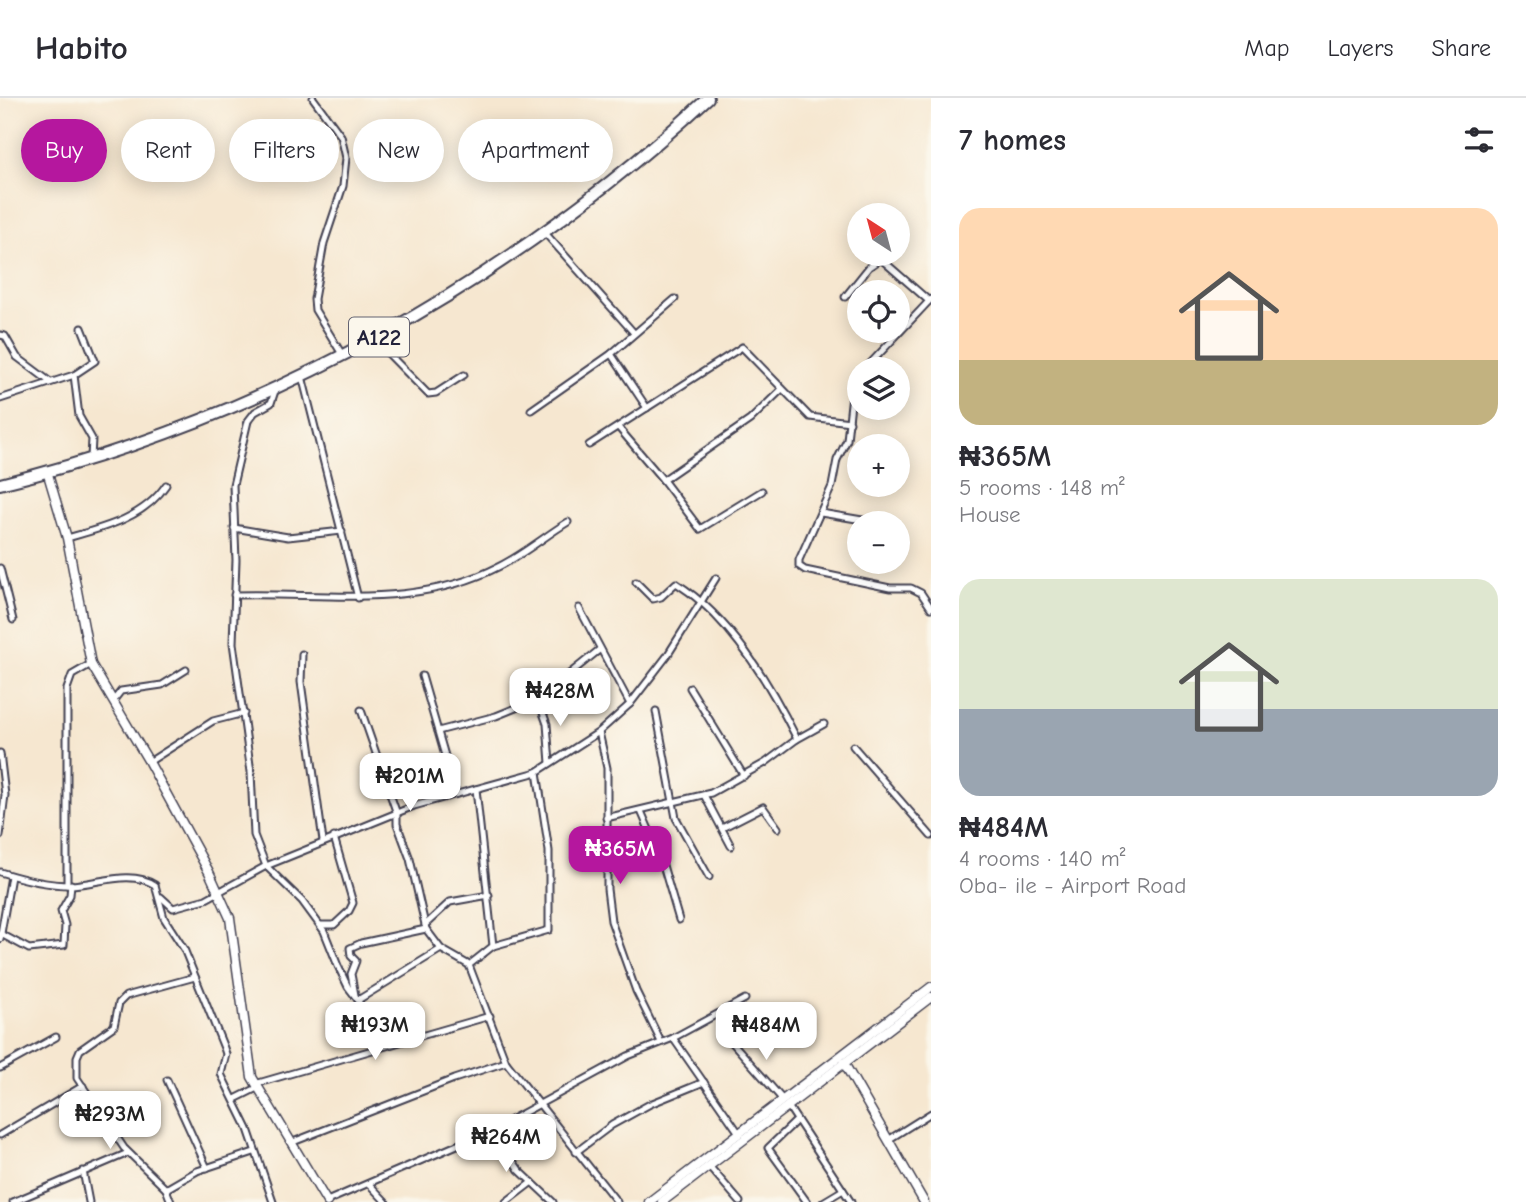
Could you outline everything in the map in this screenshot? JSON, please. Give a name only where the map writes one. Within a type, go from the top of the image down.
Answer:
[{"type":"highway","name":"A122","points":[[0,484],[91,458],[276,388],[375,340],[475,280],[545,233],[657,144],[708,98]]},
{"type":"street","points":[[313,98],[323,108],[345,147],[345,175],[324,243],[314,299],[315,310],[343,357]]},
{"type":"street","points":[[545,233],[634,333]]},
{"type":"street","points":[[845,297],[869,267],[881,259],[930,300],[875,357]]},
{"type":"street","points":[[531,410],[611,354],[675,299]]},
{"type":"street","points":[[0,399],[74,375],[95,361],[82,328]]},
{"type":"street","points":[[0,335],[5,336],[17,356],[49,381]]},
{"type":"street","points":[[375,340],[428,394],[436,393],[464,375]]},
{"type":"street","points":[[589,445],[739,347],[744,348],[782,389],[815,419],[850,422],[847,440],[837,460],[832,486],[799,559],[802,569],[890,588],[911,588],[921,593],[931,608]]},
{"type":"street","points":[[611,354],[647,408]]},
{"type":"street","points":[[74,375],[79,416],[92,439],[91,458]]},
{"type":"street","points":[[302,376],[358,598]]},
{"type":"street","points":[[276,388],[271,403],[255,412],[248,421],[233,485],[233,643],[244,713],[254,835],[265,866],[302,901],[321,925],[346,984],[357,998]]},
{"type":"street","points":[[663,480],[750,420],[782,389]]},
{"type":"street","points":[[618,427],[700,529],[762,491]]},
{"type":"street","points":[[47,471],[67,538],[91,664],[149,762],[217,890],[233,929],[234,963],[256,1086],[327,1201],[492,1130],[745,999]]},
{"type":"street","points":[[67,538],[95,531],[147,508],[166,485]]},
{"type":"street","points":[[821,513],[847,517]]},
{"type":"street","points":[[234,595],[358,598],[433,589],[482,574],[517,556],[568,522]]},
{"type":"street","points":[[234,528],[288,537],[342,531]]},
{"type":"street","points":[[0,568],[13,620]]},
{"type":"street","points":[[160,897],[176,908],[206,899],[217,890],[265,866],[323,841],[456,794],[537,772],[599,732],[630,704],[648,683],[716,578]]},
{"type":"street","points":[[636,582],[653,599],[661,597],[676,583],[702,601],[723,621],[797,739]]},
{"type":"street","points":[[579,608],[630,704]]},
{"type":"street","points":[[438,731],[496,716],[538,699],[599,650]]},
{"type":"street","points":[[302,654],[301,682],[323,841]]},
{"type":"street","points":[[11,876],[1,937],[24,948],[64,945],[65,925],[61,911],[70,895],[67,689],[72,676],[91,664]]},
{"type":"street","points":[[113,701],[121,691],[162,685],[186,670]]},
{"type":"street","points":[[422,676],[456,794]]},
{"type":"street","points":[[690,688],[744,776]]},
{"type":"street","points":[[538,699],[547,724],[550,763]]},
{"type":"street","points":[[361,710],[397,814],[397,824],[410,859],[426,927],[441,949],[469,965],[506,1062],[617,1202]]},
{"type":"street","points":[[656,711],[676,818],[709,877]]},
{"type":"street","points":[[149,762],[213,721],[244,713]]},
{"type":"street","points":[[606,818],[704,795],[744,776],[797,739],[824,724]]},
{"type":"street","points":[[599,732],[605,747],[607,768],[607,889],[611,921],[636,991],[662,1042]]},
{"type":"street","points":[[853,746],[931,836]]},
{"type":"street","points":[[0,753],[5,795],[0,836]]},
{"type":"street","points":[[469,965],[494,946],[545,933],[550,925],[549,851],[537,772]]},
{"type":"street","points":[[476,789],[494,946]]},
{"type":"street","points":[[704,795],[731,846]]},
{"type":"street","points":[[722,828],[763,807],[778,828]]},
{"type":"street","points":[[641,811],[660,855],[679,920]]},
{"type":"street","points":[[321,925],[334,925],[349,911],[353,903],[334,838]]},
{"type":"street","points":[[0,872],[69,885],[140,878],[155,885],[164,918],[184,949],[225,1048],[226,1054],[220,1073],[235,1099],[273,1202]]},
{"type":"street","points":[[378,1048],[357,998],[351,974],[356,961],[351,956],[350,948],[426,927],[450,902],[489,895]]},
{"type":"street","points":[[357,998],[386,980],[401,975],[441,949]]},
{"type":"street","points":[[171,1202],[166,1189],[128,1153],[77,1078],[77,1057],[87,1044],[114,1026],[122,999],[195,977]]},
{"type":"street","points":[[649,1202],[720,1153],[931,987]]},
{"type":"street","points":[[830,1068],[845,1063],[931,997]]},
{"type":"street","points":[[235,1099],[256,1086],[490,1016]]},
{"type":"street","points":[[0,1068],[56,1037]]},
{"type":"street","points":[[673,1038],[739,1133]]},
{"type":"street","points":[[731,1041],[785,1103],[851,1202]]},
{"type":"street","points":[[293,1142],[454,1079],[506,1062]]},
{"type":"street","points":[[845,1063],[924,1202]]},
{"type":"street","points":[[167,1080],[207,1168]]},
{"type":"street","points":[[576,1152],[612,1125],[650,1104],[704,1082]]},
{"type":"street","points":[[0,1135],[83,1086]]},
{"type":"street","points":[[662,1202],[709,1166],[739,1133],[785,1103]]},
{"type":"street","points":[[888,1140],[931,1112]]},
{"type":"street","points":[[797,1120],[768,1148],[807,1202]]},
{"type":"street","points":[[492,1130],[512,1160],[552,1202]]},
{"type":"street","points":[[166,1189],[207,1168],[254,1152]]},
{"type":"street","points":[[13,1202],[26,1199],[128,1153]]},
{"type":"street","points":[[709,1166],[740,1202]]},
{"type":"street","points":[[83,1171],[89,1202]]},
{"type":"street","points":[[506,1202],[532,1182]]},
{"type":"street","points":[[369,1184],[386,1202]]},
{"type":"street","points":[[823,1202],[843,1190]]}]
